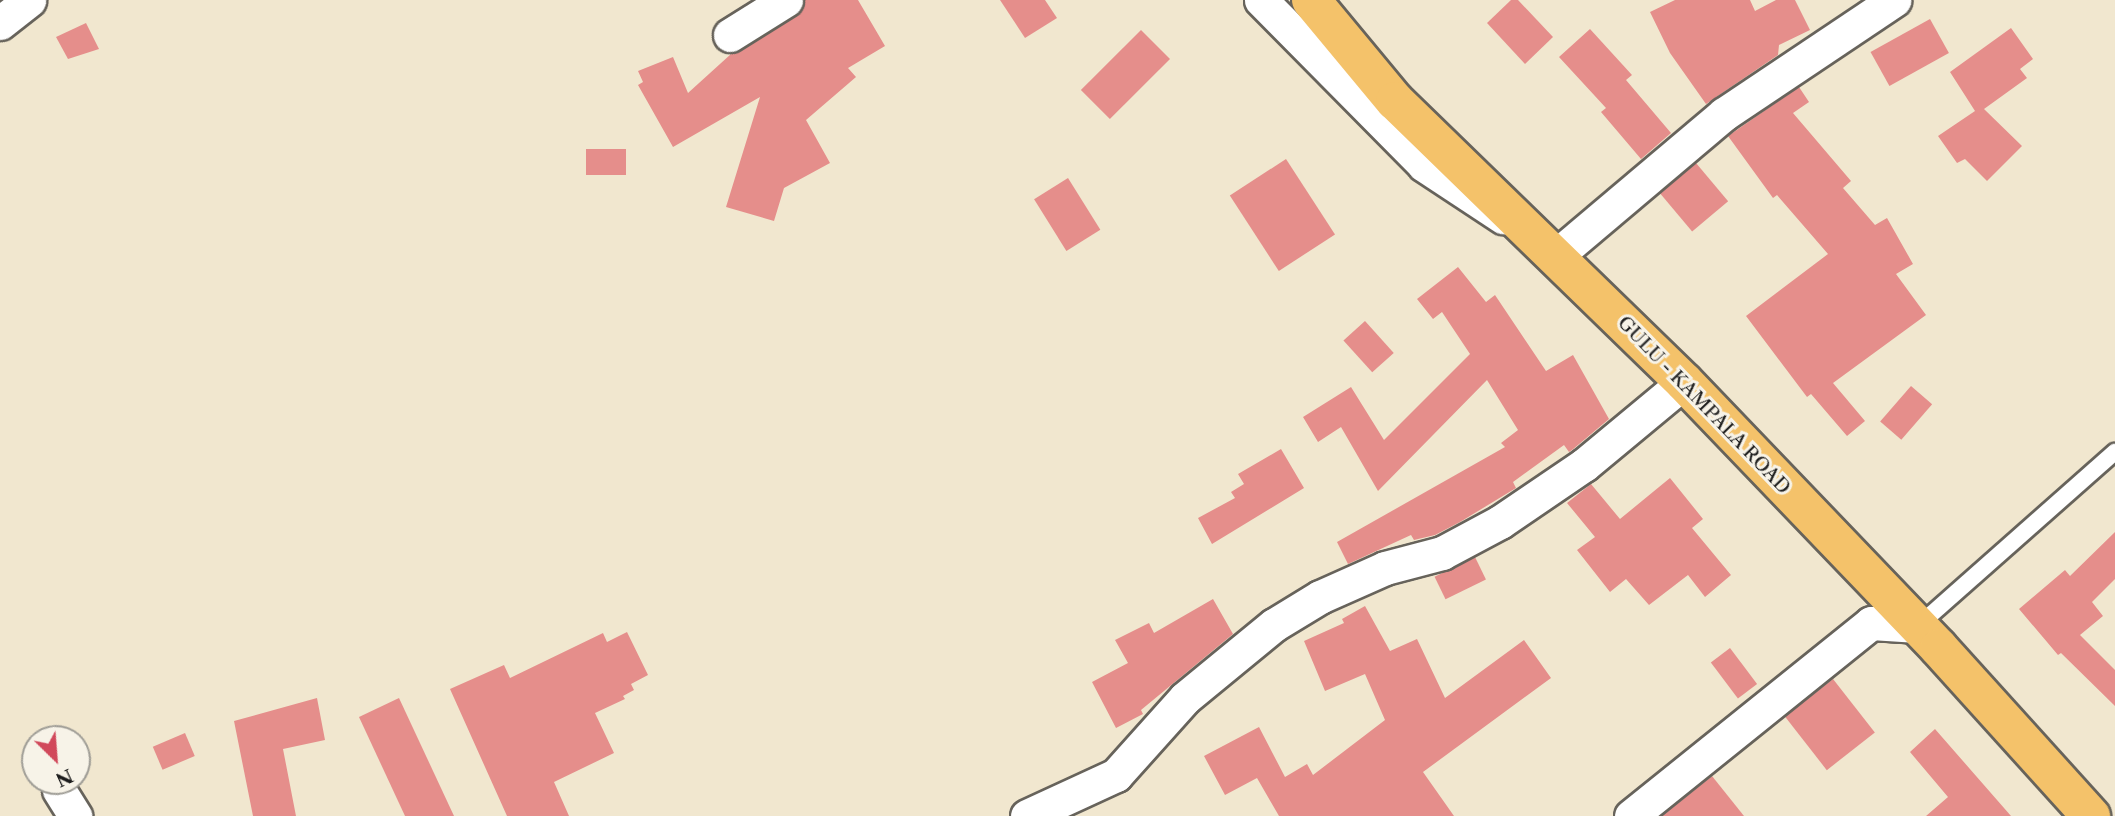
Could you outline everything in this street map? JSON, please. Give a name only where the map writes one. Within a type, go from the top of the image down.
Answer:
[{"type":"main road","name":"GULU - KAMPALA ROAD","points":[[1311,0],[1395,101],[1684,382],[1918,626],[2091,816]]},
{"type":"street","points":[[0,23],[29,0]]},
{"type":"street","points":[[730,35],[786,0]]},
{"type":"street","points":[[1261,0],[1424,165],[1488,211],[1527,229]]},
{"type":"street","points":[[1556,256],[1724,114],[1894,0]]},
{"type":"street","points":[[1027,816],[1116,775],[1185,698],[1275,625],[1320,597],[1385,569],[1442,553],[1500,522],[1584,465],[1684,382]]},
{"type":"street","points":[[1631,816],[1871,623],[1918,626]]},
{"type":"lane","points":[[1918,626],[2115,452]]},
{"type":"building","points":[[805,0],[858,0],[885,46],[848,68],[856,77],[806,120],[830,163],[784,188],[774,221],[726,207],[760,97],[673,147],[638,85],[643,82],[638,71],[673,57],[688,93],[731,54],[796,16]]},
{"type":"building","points":[[1000,0],[1045,0],[1057,18],[1025,38]]},
{"type":"building","points":[[1511,0],[1518,0],[1553,37],[1525,64],[1487,23]]},
{"type":"building","points":[[1675,0],[1750,0],[1755,11],[1776,0],[1795,0],[1810,30],[1779,45],[1778,55],[1706,104],[1670,53],[1650,12]]},
{"type":"building","points":[[1930,19],[1949,53],[1889,86],[1871,52]]},
{"type":"building","points":[[86,23],[99,49],[68,59],[56,37]]},
{"type":"building","points":[[2011,28],[2033,59],[2020,69],[2027,78],[1984,109],[2022,146],[1987,181],[1965,159],[1957,163],[1938,136],[1975,111],[1950,72]]},
{"type":"building","points":[[1590,29],[1632,75],[1626,80],[1671,133],[1641,159],[1601,112],[1606,108],[1559,57]]},
{"type":"building","points":[[1141,30],[1170,59],[1110,119],[1081,90]]},
{"type":"building","points":[[1799,87],[1809,102],[1793,113],[1851,181],[1843,188],[1875,225],[1887,218],[1913,264],[1896,274],[1926,315],[1833,383],[1865,421],[1847,436],[1811,394],[1807,397],[1746,316],[1828,254],[1777,195],[1773,198],[1728,136]]},
{"type":"building","points":[[586,149],[626,149],[626,175],[586,175]]},
{"type":"building","points":[[1286,159],[1335,234],[1279,271],[1230,195]]},
{"type":"building","points":[[1696,163],[1728,201],[1692,232],[1660,193]]},
{"type":"building","points":[[1068,178],[1100,230],[1066,251],[1034,199]]},
{"type":"building","points":[[1458,267],[1486,302],[1495,295],[1546,371],[1573,355],[1609,419],[1572,450],[1569,452],[1564,445],[1513,482],[1516,488],[1460,522],[1435,535],[1414,540],[1411,535],[1348,564],[1337,542],[1505,447],[1501,443],[1518,430],[1487,380],[1378,491],[1341,427],[1318,442],[1303,417],[1351,387],[1384,440],[1470,354],[1442,312],[1433,319],[1417,299]]},
{"type":"building","points":[[1365,321],[1394,353],[1372,372],[1343,340]]},
{"type":"building","points":[[1911,386],[1932,404],[1901,440],[1880,421]]},
{"type":"building","points":[[1281,449],[1304,488],[1212,544],[1198,518],[1235,498],[1231,492],[1244,484],[1238,474]]},
{"type":"building","points":[[1670,478],[1703,519],[1692,528],[1731,575],[1705,597],[1688,575],[1649,605],[1626,579],[1610,592],[1577,550],[1595,537],[1567,503],[1591,484],[1620,519]]},
{"type":"building","points":[[2115,532],[2115,579],[2092,602],[2103,616],[2080,635],[2115,670],[2115,706],[2061,653],[2058,655],[2019,609],[2065,570],[2070,576]]},
{"type":"building","points":[[1475,557],[1486,579],[1446,599],[1435,577]]},
{"type":"building","points":[[1213,599],[1233,634],[1141,710],[1143,714],[1116,728],[1092,682],[1128,663],[1115,640],[1149,623],[1154,633]]},
{"type":"building","points":[[1365,606],[1390,651],[1417,639],[1445,698],[1524,640],[1551,678],[1423,772],[1454,816],[1279,816],[1257,778],[1225,795],[1204,756],[1259,727],[1285,777],[1307,764],[1313,775],[1385,720],[1365,674],[1325,691],[1304,641],[1344,623],[1342,619]]},
{"type":"building","points":[[627,632],[648,675],[631,684],[634,690],[623,696],[625,699],[595,713],[614,753],[554,782],[569,816],[507,816],[450,689],[504,665],[510,678],[603,633],[607,642]]},
{"type":"building","points":[[1730,648],[1757,684],[1738,698],[1711,662]]},
{"type":"building","points":[[1833,679],[1875,733],[1827,770],[1785,717]]},
{"type":"building","points":[[317,698],[325,740],[283,749],[296,816],[253,816],[234,721]]},
{"type":"building","points":[[399,698],[454,816],[405,816],[359,717]]},
{"type":"building","points":[[1935,729],[2011,816],[1926,816],[1948,797],[1910,752]]},
{"type":"building","points":[[185,733],[195,756],[163,770],[153,747]]},
{"type":"building","points":[[1712,776],[1744,816],[1662,816]]}]
